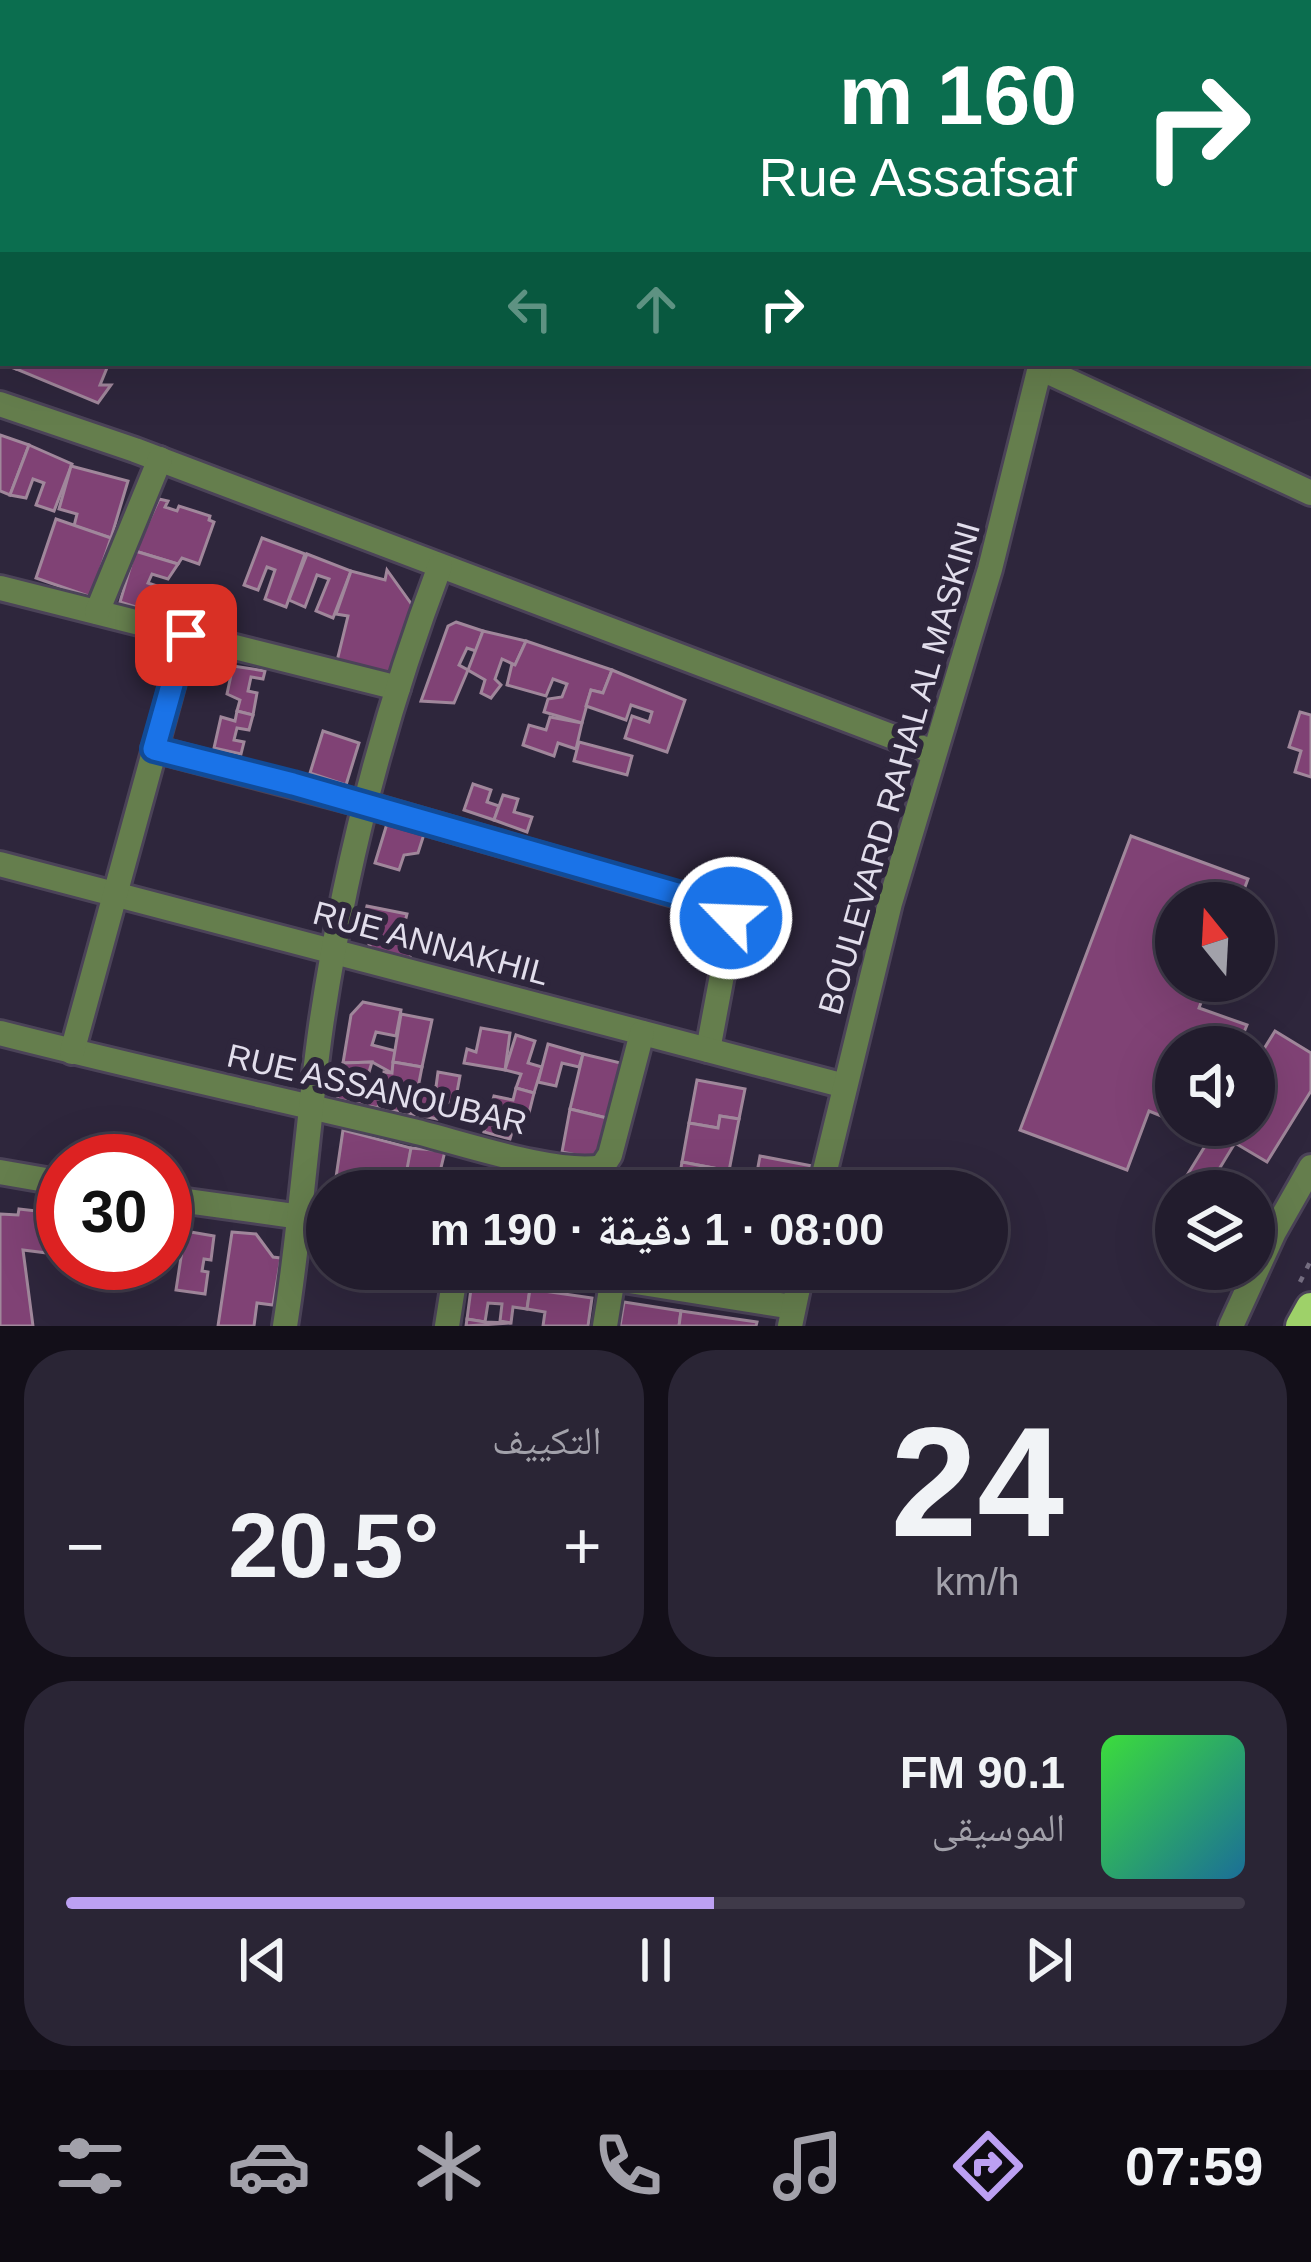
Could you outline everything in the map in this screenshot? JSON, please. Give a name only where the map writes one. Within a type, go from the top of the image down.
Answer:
[{"type":"main road","points":[[1301,1326],[1311,1308]]},
{"type":"street","points":[[1040,366],[1311,494]]},
{"type":"street","name":"BOULEVARD RAHAL AL MASKINI","points":[[825,1170],[890,903],[990,569],[1040,366]]},
{"type":"street","points":[[0,404],[160,459],[933,752]]},
{"type":"street","points":[[97,612],[160,459]]},
{"type":"street","points":[[285,1326],[346,877],[398,688],[440,566]]},
{"type":"street","points":[[0,588],[398,688]]},
{"type":"street","points":[[72,1052],[186,635]]},
{"type":"street","points":[[154,749],[367,805],[729,911],[732,922],[708,1050]]},
{"type":"street","name":"RUE ANNAKHIL","points":[[0,864],[845,1086]]},
{"type":"street","name":"RUE ASSANOUBAR","points":[[0,1033],[531,1160],[597,1168],[606,1163],[617,1134],[642,1033]]},
{"type":"street","points":[[1231,1326],[1274,1232],[1311,1167]]},
{"type":"street","points":[[0,1172],[36,1178]]},
{"type":"street","points":[[192,1204],[306,1230]]},
{"type":"street","points":[[448,1326],[453,1290]]},
{"type":"street","points":[[605,1326],[611,1290]]},
{"type":"street","points":[[671,1290],[791,1317]]},
{"type":"building","points":[[108,366],[100,385],[111,385],[98,403],[16,369]]},
{"type":"building","points":[[0,435],[29,445],[10,495],[0,491]]},
{"type":"building","points":[[29,445],[72,464],[54,511],[36,505],[44,483],[33,479],[26,498],[10,495]]},
{"type":"building","points":[[71,466],[128,481],[111,538],[74,526],[77,514],[59,509]]},
{"type":"building","points":[[159,499],[168,501],[165,507],[177,511],[179,506],[210,516],[214,522],[199,564],[182,558],[178,564],[135,551]]},
{"type":"building","points":[[56,519],[111,538],[91,597],[36,578]]},
{"type":"building","points":[[262,538],[305,554],[286,607],[265,599],[275,570],[267,567],[258,590],[244,585]]},
{"type":"building","points":[[135,551],[178,564],[168,579],[152,574],[148,583],[169,590],[161,615],[120,602]]},
{"type":"building","points":[[307,554],[351,571],[333,618],[316,611],[329,579],[317,575],[305,607],[289,600]]},
{"type":"building","points":[[387,570],[415,609],[398,675],[337,661],[348,616],[336,614],[351,571],[385,580]]},
{"type":"building","points":[[456,622],[483,631],[476,651],[467,648],[459,665],[468,670],[454,703],[421,701],[448,626]]},
{"type":"building","points":[[483,631],[526,641],[515,665],[502,659],[495,679],[501,685],[491,698],[481,693],[485,680],[468,670]]},
{"type":"building","points":[[526,641],[612,670],[603,693],[591,690],[582,723],[544,712],[548,699],[562,697],[567,684],[553,679],[546,696],[507,685],[512,664]]},
{"type":"building","points":[[233,666],[265,671],[263,679],[251,677],[248,691],[257,693],[253,715],[237,711],[240,700],[227,694]]},
{"type":"building","points":[[612,670],[685,700],[667,752],[625,738],[632,716],[649,722],[652,712],[631,705],[626,720],[586,706],[591,690],[603,693]]},
{"type":"building","points":[[237,711],[253,715],[249,730],[237,728],[234,740],[244,742],[241,754],[214,748],[221,717],[235,721]]},
{"type":"building","points":[[1300,712],[1311,715],[1311,777],[1295,772],[1301,751],[1289,747]]},
{"type":"building","points":[[550,717],[582,723],[576,749],[558,743],[554,756],[523,745],[529,725],[546,730]]},
{"type":"building","points":[[323,731],[359,743],[346,785],[310,773]]},
{"type":"building","points":[[579,742],[632,756],[627,775],[574,761]]},
{"type":"building","points":[[473,784],[491,790],[487,802],[499,806],[494,820],[464,810]]},
{"type":"building","points":[[503,795],[518,799],[514,812],[532,817],[527,832],[494,820]]},
{"type":"building","points":[[389,817],[426,828],[418,853],[404,855],[399,870],[375,863]]},
{"type":"building","points":[[1131,836],[1248,879],[1155,882],[1155,1002],[1201,1002],[1199,1008],[1247,1025],[1155,1026],[1155,1113],[1149,1111],[1127,1170],[1020,1130]]},
{"type":"building","points":[[367,906],[407,914],[402,934],[415,937],[409,961],[374,953],[361,930]]},
{"type":"building","points":[[363,1002],[401,1010],[396,1036],[376,1032],[372,1045],[396,1051],[392,1073],[372,1062],[343,1063],[351,1015]]},
{"type":"building","points":[[401,1014],[432,1020],[422,1067],[393,1062]]},
{"type":"building","points":[[481,1028],[510,1033],[505,1070],[464,1063],[467,1049],[476,1052]]},
{"type":"building","points":[[1275,1031],[1311,1053],[1311,1091],[1267,1162],[1240,1146],[1275,1146]]},
{"type":"building","points":[[516,1035],[535,1041],[528,1063],[542,1067],[534,1093],[516,1088],[521,1074],[505,1070]]},
{"type":"building","points":[[548,1044],[583,1054],[579,1067],[562,1063],[556,1086],[538,1082]]},
{"type":"building","points":[[583,1054],[625,1064],[611,1119],[570,1109]]},
{"type":"building","points":[[372,1062],[366,1082],[382,1085],[378,1108],[337,1099],[343,1063]]},
{"type":"building","points":[[393,1062],[422,1067],[413,1114],[378,1108],[384,1072],[392,1073]]},
{"type":"building","points":[[438,1072],[460,1076],[455,1103],[440,1101],[437,1119],[413,1114],[419,1084],[436,1087]]},
{"type":"building","points":[[697,1080],[745,1089],[739,1119],[720,1116],[718,1128],[689,1123]]},
{"type":"building","points":[[516,1088],[534,1093],[527,1121],[516,1118],[510,1139],[484,1132],[494,1096],[513,1100]]},
{"type":"building","points":[[570,1109],[611,1119],[600,1160],[562,1152]]},
{"type":"building","points":[[720,1116],[739,1119],[729,1170],[682,1162],[689,1123],[718,1128]]},
{"type":"building","points":[[343,1130],[411,1148],[408,1170],[337,1170]]},
{"type":"building","points":[[1205,1146],[1233,1146],[1219,1170],[1190,1170]]},
{"type":"building","points":[[411,1148],[445,1151],[440,1170],[407,1170]]},
{"type":"building","points":[[760,1156],[812,1166],[811,1170],[757,1170]]},
{"type":"building","points":[[682,1162],[724,1170],[681,1170]]},
{"type":"building","points":[[19,1209],[36,1211],[36,1252],[23,1250],[33,1326],[0,1326],[0,1214],[18,1215]]},
{"type":"building","points":[[192,1232],[214,1236],[211,1260],[204,1259],[202,1271],[208,1272],[205,1294],[176,1290],[192,1290]]},
{"type":"building","points":[[232,1232],[256,1234],[273,1257],[281,1258],[273,1305],[257,1303],[254,1326],[218,1326]]},
{"type":"building","points":[[471,1290],[530,1290],[527,1309],[513,1307],[511,1323],[500,1321],[502,1304],[488,1303],[485,1322],[467,1319]]},
{"type":"building","points":[[530,1290],[592,1298],[588,1326],[543,1326],[545,1312],[527,1309]]},
{"type":"building","points":[[624,1302],[681,1311],[679,1326],[620,1326]]},
{"type":"building","points":[[681,1311],[757,1322],[756,1326],[679,1326]]},
{"type":"building","points":[[467,1319],[485,1322],[511,1323],[466,1326]]},
{"type":"route","points":[[186,635],[154,749],[702,901],[726,909],[731,918]]}]
